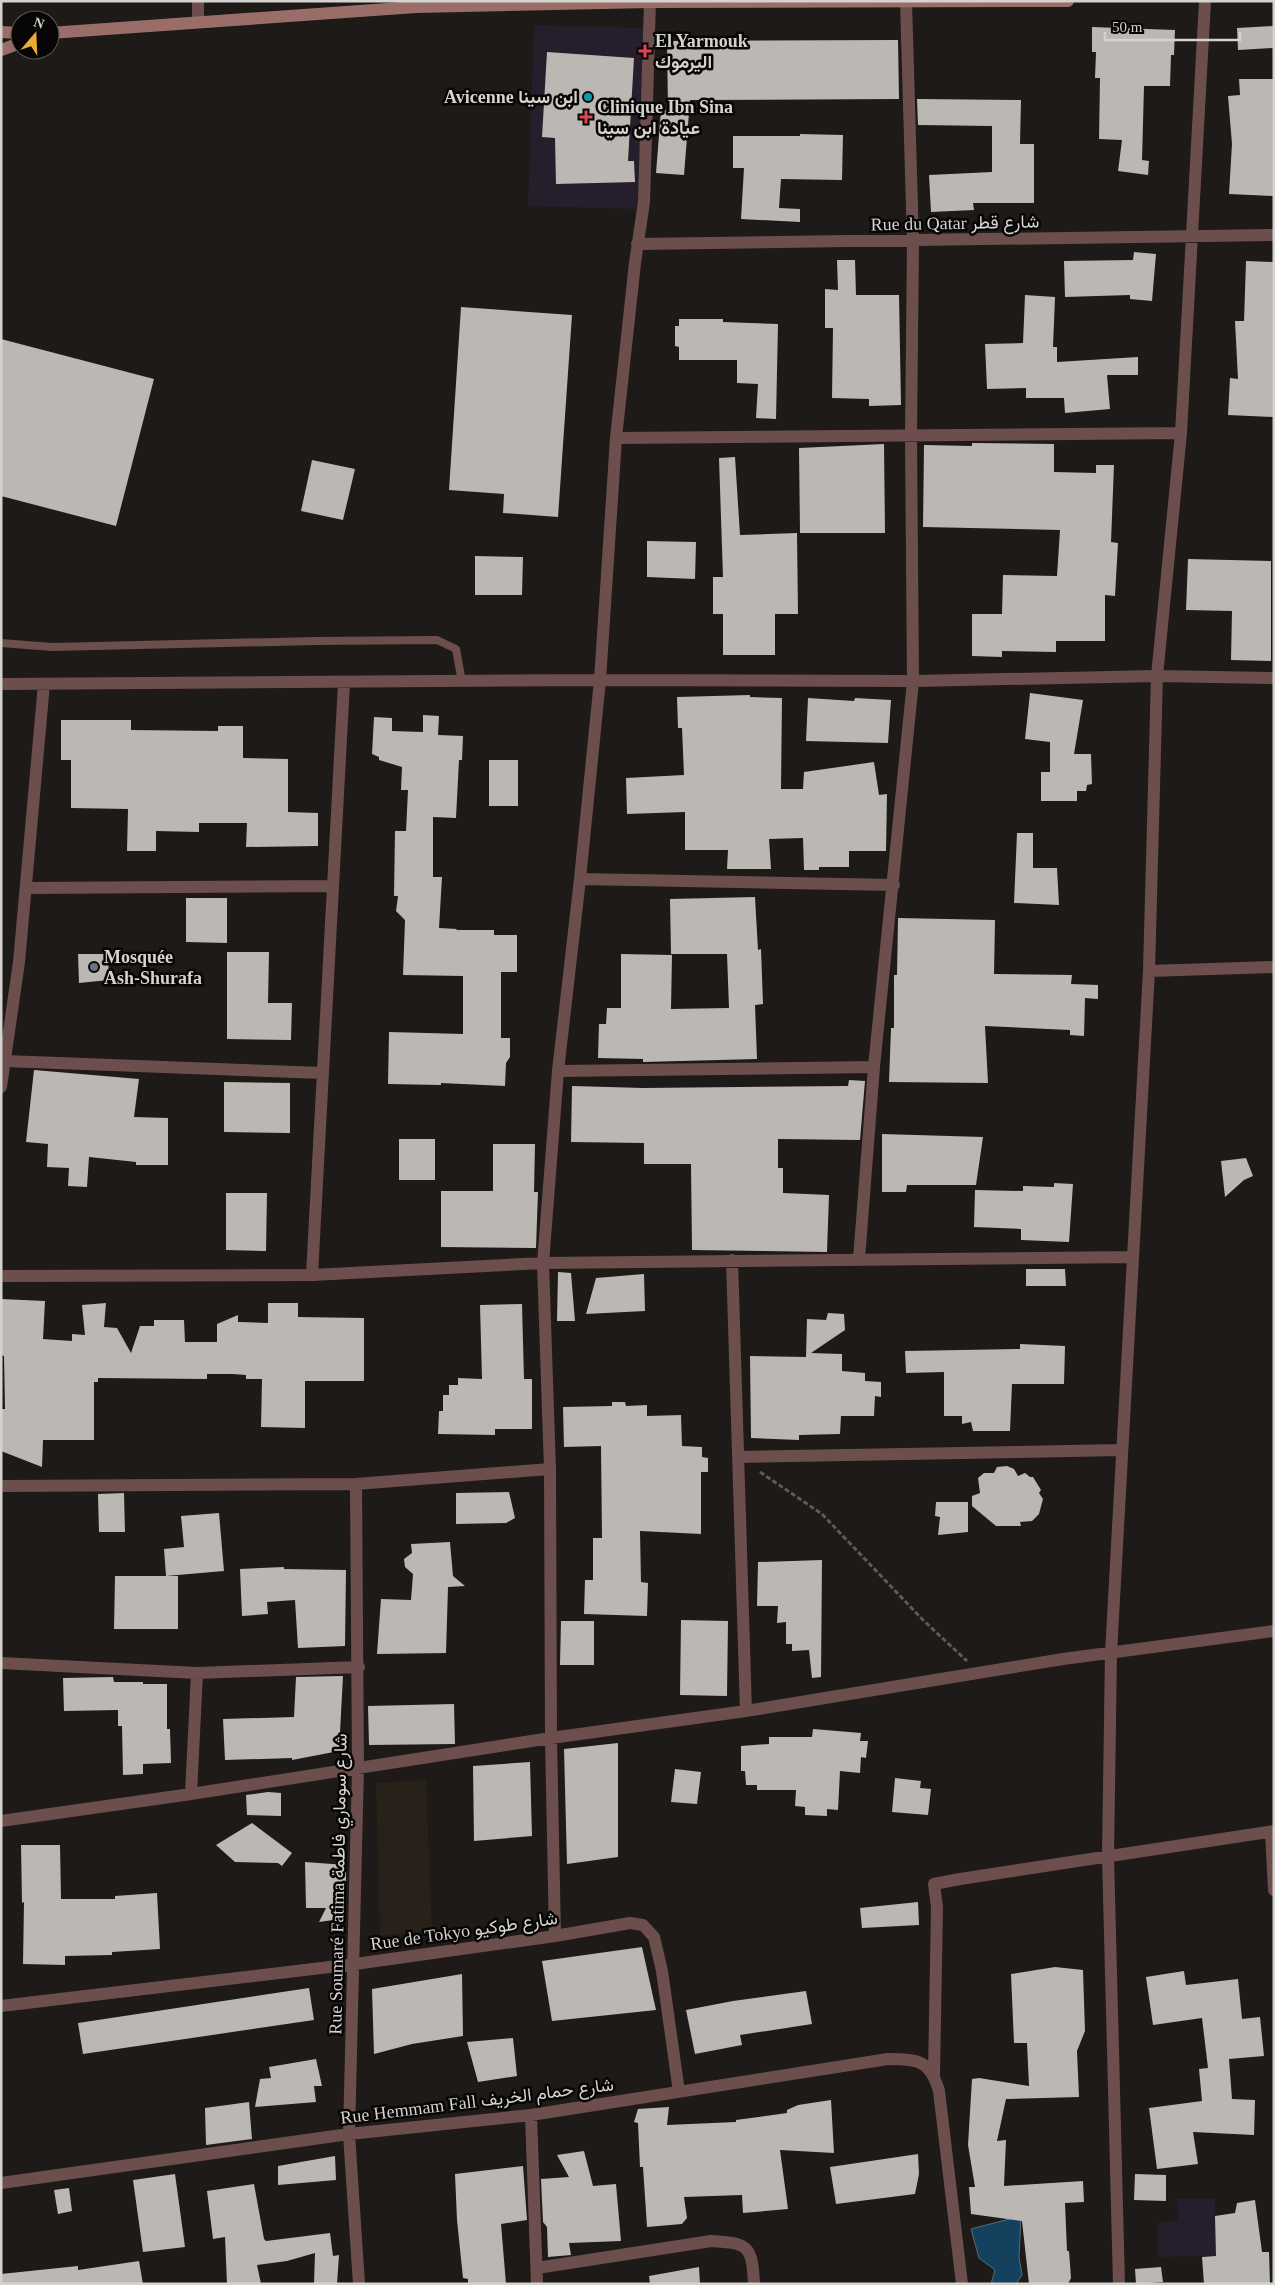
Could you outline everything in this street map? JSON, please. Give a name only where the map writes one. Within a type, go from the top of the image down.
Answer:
[{"type":"street","points":[[198,1],[198,21]]},
{"type":"street","points":[[60,32],[416,4],[1068,1]]},
{"type":"street","points":[[1119,2284],[1108,1856],[1111,1653],[1149,971],[1157,676],[1181,433],[1206,1]]},
{"type":"street","points":[[555,1936],[550,1469],[543,1263],[558,1071],[600,680],[616,438],[637,244],[644,202],[650,2]]},
{"type":"street","points":[[859,1259],[874,1067],[894,885],[913,681],[910,436],[914,242],[906,2]]},
{"type":"street","name":"Rue du Qatar شارع قطر","points":[[637,244],[914,242],[1274,235]]},
{"type":"street","points":[[616,438],[1181,433]]},
{"type":"street","points":[[1,684],[600,680],[913,681],[1157,676],[1274,678]]},
{"type":"street","points":[[312,1275],[344,683]]},
{"type":"street","points":[[1,1088],[19,962],[44,684]]},
{"type":"street","points":[[580,879],[894,885]]},
{"type":"street","points":[[26,888],[333,886]]},
{"type":"street","points":[[1149,971],[1274,968]]},
{"type":"street","points":[[5,1061],[323,1073]]},
{"type":"street","points":[[558,1071],[874,1067]]},
{"type":"street","points":[[1,1276],[312,1275],[543,1263],[1132,1257]]},
{"type":"street","points":[[732,1260],[746,1710]]},
{"type":"street","points":[[738,1457],[1121,1450]]},
{"type":"street","points":[[1,1486],[356,1484],[550,1469]]},
{"type":"street","name":"Rue Soumaré Fatima شارع سوماري فاطمة","points":[[356,1484],[358,1768],[355,1964],[349,2134],[359,2284]]},
{"type":"street","points":[[1,1821],[746,1710],[978,1671],[1274,1631]]},
{"type":"street","points":[[1,1663],[197,1673],[358,1666]]},
{"type":"street","points":[[191,1794],[197,1673]]},
{"type":"street","points":[[962,2284],[939,2092],[934,2075],[937,1907],[934,1884],[1272,1831],[1274,1890]]},
{"type":"street","name":"Rue de Tokyo شارع طوكيو","points":[[1,2006],[355,1964],[555,1936],[630,1923],[643,1925],[654,1937],[662,1971],[679,2092]]},
{"type":"street","name":"Rue Hemmam Fall شارع حمام الخريف","points":[[1,2183],[349,2134],[531,2115],[888,2059],[912,2059],[922,2064],[934,2075]]},
{"type":"street","points":[[531,2115],[537,2284]]},
{"type":"street","points":[[537,2268],[711,2241],[733,2242],[746,2248],[753,2258],[754,2284]]},
{"type":"lane","points":[[1,643],[52,647],[437,640],[456,649],[462,682]]},
{"type":"path","points":[[738,1457],[822,1514],[923,1620],[978,1671]]},
{"type":"shaded area","name":"Clinique Ibn Sina عيادة ابن سينا","points":[[534,25],[645,28],[639,209],[528,206]]},
{"type":"shaded area","points":[[426,1780],[432,1931],[380,1936],[376,1783]]},
{"type":"shaded area","points":[[1173,2199],[1215,2199],[1216,2256],[1158,2257],[1158,2222],[1178,2221],[1178,2203]]},
{"type":"water","points":[[1021,2216],[1019,2257],[1022,2275],[1016,2284],[991,2284],[995,2270],[979,2258],[971,2229]]},
{"type":"building","points":[[1274,26],[1274,48],[1238,50],[1237,28]]},
{"type":"building","points":[[1092,27],[1175,30],[1174,55],[1171,55],[1170,86],[1144,86],[1142,160],[1149,161],[1148,175],[1118,171],[1122,140],[1099,139],[1100,78],[1095,78],[1096,52],[1092,52]]},
{"type":"building","points":[[898,40],[899,99],[690,100],[684,175],[656,173],[661,110],[668,111],[667,41]]},
{"type":"building","name":"Avicenne ابن سينا","points":[[547,52],[634,58],[628,161],[634,161],[635,182],[556,184],[555,138],[542,137]]},
{"type":"building","points":[[1239,79],[1274,79],[1273,196],[1229,194],[1232,144],[1228,96],[1240,95]]},
{"type":"building","points":[[917,99],[1021,100],[1020,144],[1034,144],[1034,203],[973,203],[974,210],[931,212],[929,175],[992,172],[992,126],[918,125]]},
{"type":"building","points":[[800,134],[843,135],[842,180],[781,179],[779,208],[800,209],[800,222],[741,219],[744,168],[733,168],[733,136],[800,136]]},
{"type":"building","points":[[1134,252],[1156,254],[1152,301],[1130,299],[1130,295],[1065,297],[1064,261],[1133,260]]},
{"type":"building","points":[[837,260],[855,260],[856,295],[899,295],[901,405],[869,406],[869,399],[832,398],[833,328],[825,328],[825,289],[838,290]]},
{"type":"building","points":[[1246,261],[1274,262],[1274,417],[1228,415],[1230,378],[1238,379],[1235,321],[1244,321]]},
{"type":"building","points":[[1025,295],[1055,297],[1053,347],[1057,347],[1057,362],[1138,357],[1138,375],[1107,375],[1110,409],[1065,413],[1064,398],[1026,398],[1026,388],[987,389],[985,344],[1023,343]]},
{"type":"building","points":[[461,307],[572,315],[558,517],[503,513],[504,494],[449,490]]},
{"type":"building","points":[[679,319],[723,319],[723,322],[778,324],[776,419],[756,418],[758,384],[737,383],[737,360],[679,360],[679,347],[675,346],[675,326],[679,326]]},
{"type":"building","points":[[1,339],[154,379],[116,526],[1,496]]},
{"type":"building","points":[[972,443],[1054,444],[1054,472],[1096,473],[1096,465],[1114,465],[1111,542],[1118,543],[1115,596],[1105,595],[1105,641],[1056,641],[1056,652],[1002,651],[1002,657],[972,656],[972,614],[1002,614],[1003,575],[1057,576],[1060,530],[923,527],[924,445],[972,446]]},
{"type":"building","points":[[884,444],[885,533],[800,533],[799,448]]},
{"type":"building","points":[[735,457],[740,535],[797,533],[798,614],[775,614],[775,655],[723,655],[723,614],[713,614],[713,577],[723,577],[719,458]]},
{"type":"building","points":[[312,460],[355,469],[343,520],[301,511]]},
{"type":"building","points":[[647,541],[696,542],[695,579],[647,577]]},
{"type":"building","points":[[475,556],[523,557],[522,595],[475,595]]},
{"type":"building","points":[[1188,559],[1271,561],[1271,661],[1231,660],[1232,611],[1186,610]]},
{"type":"building","points":[[1030,693],[1083,700],[1074,754],[1091,754],[1092,784],[1087,785],[1086,791],[1077,791],[1077,801],[1041,801],[1041,772],[1050,772],[1050,742],[1025,739]]},
{"type":"building","points":[[750,695],[750,697],[782,698],[781,789],[803,789],[804,772],[874,762],[879,795],[887,794],[886,851],[849,851],[849,867],[819,867],[819,870],[804,870],[803,838],[769,839],[771,869],[727,869],[728,850],[685,850],[685,812],[627,814],[626,778],[684,775],[682,728],[678,728],[677,697]]},
{"type":"building","points":[[808,698],[854,701],[855,698],[891,700],[888,743],[806,741]]},
{"type":"building","points":[[423,715],[439,716],[438,735],[463,736],[462,760],[459,760],[456,818],[433,817],[433,877],[442,877],[439,928],[494,930],[494,935],[517,935],[517,972],[501,972],[501,1038],[510,1038],[510,1057],[506,1063],[505,1086],[441,1083],[441,1085],[388,1084],[389,1032],[463,1034],[463,976],[403,975],[405,920],[396,911],[398,896],[394,896],[395,831],[406,831],[408,790],[401,790],[402,767],[379,760],[379,757],[372,754],[374,717],[392,718],[392,731],[423,732]]},
{"type":"building","points":[[61,720],[131,720],[131,730],[218,731],[218,726],[243,726],[243,758],[288,759],[288,812],[318,813],[318,846],[246,847],[247,823],[199,823],[199,832],[156,831],[156,851],[127,851],[128,809],[71,808],[71,760],[61,760]]},
{"type":"building","points":[[489,760],[518,760],[518,806],[489,806]]},
{"type":"building","points":[[1017,833],[1033,833],[1033,868],[1057,868],[1059,905],[1014,903]]},
{"type":"building","points":[[755,897],[758,950],[761,949],[763,1004],[755,1005],[757,1059],[643,1062],[643,1059],[598,1058],[599,1024],[606,1024],[607,1008],[621,1008],[621,954],[672,955],[671,1009],[729,1008],[727,954],[671,954],[670,899]]},
{"type":"building","points":[[186,898],[227,898],[227,943],[186,942]]},
{"type":"building","points":[[898,918],[995,920],[994,974],[1072,975],[1071,984],[1098,985],[1098,999],[1085,998],[1084,1036],[1070,1035],[1070,1030],[985,1026],[988,1083],[889,1082],[891,1028],[894,1028],[894,975],[897,975]]},
{"type":"building","points":[[227,952],[269,952],[268,1003],[292,1003],[291,1040],[227,1039]]},
{"type":"building","name":"Mosquée Ash-Shurafa","points":[[78,954],[108,954],[109,980],[79,983]]},
{"type":"building","points":[[34,1070],[139,1079],[134,1117],[168,1118],[168,1165],[136,1165],[136,1162],[89,1157],[87,1187],[68,1186],[69,1168],[47,1167],[48,1144],[26,1142]]},
{"type":"building","points":[[849,1080],[865,1081],[860,1140],[778,1139],[778,1168],[783,1168],[783,1193],[829,1195],[827,1252],[692,1250],[691,1164],[644,1164],[644,1143],[571,1142],[572,1086],[643,1088],[848,1086]]},
{"type":"building","points":[[224,1082],[290,1083],[290,1133],[224,1132]]},
{"type":"building","points":[[882,1134],[983,1137],[976,1185],[907,1185],[906,1192],[882,1192]]},
{"type":"building","points":[[399,1139],[435,1139],[435,1180],[399,1180]]},
{"type":"building","points":[[493,1144],[535,1144],[534,1192],[538,1192],[536,1248],[441,1247],[441,1191],[493,1191]]},
{"type":"building","points":[[1246,1158],[1253,1176],[1244,1180],[1225,1197],[1221,1161]]},
{"type":"building","points":[[1054,1183],[1073,1184],[1069,1242],[1021,1240],[1021,1229],[974,1227],[975,1190],[1023,1191],[1023,1186],[1054,1187]]},
{"type":"building","points":[[226,1193],[267,1193],[266,1251],[226,1250]]},
{"type":"building","points":[[1026,1269],[1065,1269],[1066,1286],[1026,1286]]},
{"type":"building","points":[[558,1272],[571,1273],[575,1321],[557,1321]]},
{"type":"building","points":[[644,1274],[645,1311],[586,1314],[596,1278]]},
{"type":"building","points":[[1,1299],[45,1301],[43,1339],[72,1341],[72,1334],[85,1335],[82,1305],[106,1303],[104,1327],[117,1328],[131,1353],[140,1326],[154,1326],[154,1320],[184,1320],[185,1342],[217,1342],[217,1324],[238,1315],[238,1322],[268,1323],[268,1303],[298,1303],[298,1317],[364,1318],[364,1381],[305,1381],[305,1428],[261,1427],[262,1379],[246,1379],[246,1375],[207,1374],[207,1379],[98,1378],[98,1382],[94,1382],[94,1440],[43,1440],[42,1467],[1,1451],[1,1409],[5,1409],[4,1356],[1,1355]]},
{"type":"building","points":[[522,1304],[524,1379],[532,1379],[532,1429],[495,1429],[495,1435],[438,1434],[439,1411],[443,1411],[443,1395],[449,1395],[449,1385],[458,1385],[458,1378],[482,1379],[480,1305]]},
{"type":"building","points":[[828,1313],[844,1314],[845,1330],[811,1353],[842,1354],[842,1371],[865,1373],[865,1381],[881,1382],[881,1397],[875,1396],[874,1416],[841,1416],[840,1434],[799,1435],[799,1440],[751,1438],[750,1356],[806,1357],[807,1319],[826,1320]]},
{"type":"building","points":[[1020,1344],[1065,1346],[1064,1384],[1012,1384],[1010,1431],[973,1431],[971,1422],[962,1424],[962,1416],[944,1416],[944,1372],[906,1373],[905,1351],[1020,1349]]},
{"type":"building","points":[[612,1402],[625,1402],[626,1406],[647,1405],[647,1416],[681,1415],[682,1446],[702,1447],[702,1457],[708,1458],[708,1472],[701,1472],[701,1534],[640,1531],[641,1582],[648,1583],[647,1616],[584,1614],[585,1580],[593,1580],[593,1538],[602,1538],[601,1446],[564,1447],[563,1407],[612,1406]]},
{"type":"building","points":[[1007,1466],[1014,1469],[1018,1476],[1025,1473],[1033,1477],[1041,1490],[1039,1493],[1043,1499],[1039,1514],[1032,1521],[1020,1522],[1021,1526],[996,1526],[972,1506],[972,1496],[980,1493],[978,1478],[984,1473],[994,1473],[997,1467]]},
{"type":"building","points":[[509,1492],[515,1518],[506,1523],[456,1524],[456,1493]]},
{"type":"building","points":[[124,1493],[125,1532],[99,1532],[98,1494]]},
{"type":"building","points":[[936,1502],[968,1502],[968,1532],[938,1535],[940,1517],[935,1516]]},
{"type":"building","points":[[219,1513],[224,1571],[166,1576],[164,1549],[184,1547],[181,1516]]},
{"type":"building","points":[[450,1542],[453,1576],[465,1586],[448,1587],[446,1653],[377,1654],[381,1599],[411,1600],[413,1574],[405,1567],[404,1559],[412,1553],[411,1544]]},
{"type":"building","points":[[822,1560],[821,1677],[812,1678],[809,1650],[792,1651],[792,1644],[786,1644],[786,1622],[777,1623],[778,1606],[757,1606],[758,1562]]},
{"type":"building","points":[[284,1567],[284,1569],[346,1570],[345,1646],[298,1648],[295,1600],[267,1602],[268,1614],[242,1616],[240,1569]]},
{"type":"building","points":[[115,1576],[178,1576],[178,1629],[114,1629]]},
{"type":"building","points":[[681,1620],[728,1621],[727,1696],[680,1695]]},
{"type":"building","points":[[561,1621],[594,1621],[594,1665],[560,1665]]},
{"type":"building","points":[[343,1676],[339,1751],[292,1760],[292,1758],[225,1760],[223,1719],[294,1717],[296,1677]]},
{"type":"building","points":[[113,1677],[114,1682],[167,1684],[167,1729],[170,1729],[171,1763],[143,1764],[143,1774],[123,1775],[122,1726],[118,1726],[118,1710],[64,1711],[63,1678]]},
{"type":"building","points":[[454,1704],[455,1744],[369,1745],[368,1706]]},
{"type":"building","points":[[813,1729],[861,1733],[860,1741],[868,1741],[866,1758],[861,1757],[860,1773],[840,1771],[838,1810],[827,1809],[827,1816],[805,1815],[805,1807],[795,1806],[796,1790],[757,1790],[757,1785],[746,1785],[745,1771],[741,1771],[741,1746],[769,1744],[769,1737],[812,1737]]},
{"type":"building","points":[[618,1743],[618,1857],[567,1864],[564,1749]]},
{"type":"building","points":[[530,1762],[532,1836],[474,1841],[473,1766]]},
{"type":"building","points":[[675,1769],[701,1772],[697,1804],[671,1802]]},
{"type":"building","points":[[895,1778],[921,1781],[920,1788],[931,1789],[928,1815],[892,1812]]},
{"type":"building","points":[[268,1792],[281,1793],[281,1816],[247,1815],[246,1795]]},
{"type":"building","points":[[252,1823],[292,1853],[282,1866],[278,1863],[235,1862],[216,1845]]},
{"type":"building","points":[[21,1845],[60,1845],[61,1899],[115,1899],[115,1896],[157,1893],[160,1949],[112,1952],[112,1955],[65,1956],[65,1965],[23,1964],[24,1902],[22,1903]]},
{"type":"building","points":[[305,1862],[346,1865],[346,1908],[338,1912],[340,1919],[319,1922],[326,1908],[306,1908]]},
{"type":"building","points":[[918,1902],[919,1925],[862,1928],[860,1908]]},
{"type":"building","points":[[642,1947],[656,2010],[552,2021],[542,1961]]},
{"type":"building","points":[[1055,1967],[1083,1970],[1085,2031],[1077,2051],[1079,2097],[1006,2099],[997,2141],[1006,2140],[1004,2186],[1083,2181],[1084,2202],[1065,2203],[1067,2251],[1069,2251],[1071,2278],[1068,2284],[1029,2284],[1022,2221],[971,2214],[969,2187],[975,2187],[968,2145],[972,2079],[979,2078],[1029,2086],[1027,2043],[1014,2043],[1011,1974]]},
{"type":"building","points":[[1184,1971],[1186,1985],[1238,1979],[1242,2019],[1260,2017],[1264,2056],[1229,2059],[1232,2099],[1255,2100],[1254,2135],[1193,2132],[1198,2164],[1157,2169],[1149,2108],[1202,2101],[1199,2069],[1208,2068],[1202,2018],[1153,2025],[1146,1977]]},
{"type":"building","points":[[462,1974],[463,2036],[412,2044],[374,2054],[372,1989]]},
{"type":"building","points":[[309,1988],[314,2020],[83,2054],[78,2023]]},
{"type":"building","points":[[806,1991],[812,2024],[740,2035],[742,2045],[695,2054],[686,2010],[733,2001]]},
{"type":"building","points":[[513,2038],[517,2076],[478,2082],[467,2042]]},
{"type":"building","points":[[316,2059],[322,2086],[314,2086],[316,2102],[255,2107],[260,2079],[271,2078],[269,2067]]},
{"type":"building","points":[[831,2100],[834,2153],[780,2150],[788,2209],[743,2213],[742,2195],[684,2197],[687,2218],[682,2224],[647,2227],[643,2167],[640,2167],[638,2123],[634,2122],[638,2109],[669,2107],[667,2125],[736,2122],[736,2120],[787,2113],[787,2110],[798,2105]]},
{"type":"building","points":[[249,2102],[252,2139],[206,2145],[205,2108]]},
{"type":"building","points":[[584,2151],[593,2186],[616,2184],[621,2241],[569,2243],[571,2255],[548,2257],[547,2227],[543,2222],[541,2179],[569,2177],[557,2155]]},
{"type":"building","points":[[918,2154],[919,2174],[915,2194],[836,2204],[830,2167]]},
{"type":"building","points":[[335,2156],[336,2180],[278,2185],[278,2166]]},
{"type":"building","points":[[523,2166],[527,2220],[501,2224],[506,2284],[468,2284],[468,2279],[463,2278],[457,2220],[455,2174]]},
{"type":"building","points":[[175,2174],[185,2247],[143,2252],[133,2180]]},
{"type":"building","points":[[1135,2174],[1166,2175],[1166,2201],[1134,2200]]},
{"type":"building","points":[[254,2184],[264,2239],[266,2241],[330,2233],[333,2256],[339,2255],[337,2284],[314,2284],[315,2253],[287,2261],[257,2265],[261,2284],[227,2284],[225,2237],[213,2239],[207,2191]]},
{"type":"building","points":[[69,2188],[72,2211],[58,2214],[54,2190]]},
{"type":"building","points":[[1255,2200],[1262,2252],[1269,2252],[1270,2284],[1204,2284],[1202,2257],[1216,2256],[1215,2216],[1235,2213],[1237,2203]]},
{"type":"building","points":[[139,2261],[143,2284],[1,2284],[1,2274],[78,2266],[78,2270]]},
{"type":"building","points":[[699,2267],[700,2284],[650,2284],[649,2276]]},
{"type":"building","points":[[1161,2267],[1163,2282],[1136,2284],[1135,2269]]},
{"type":"place","name":"El Yarmouk اليرموك","points":[[645,51]]},
{"type":"place","name":"Avicenne ابن سينا","points":[[588,97]]},
{"type":"place","name":"Clinique Ibn Sina عيادة ابن سينا","points":[[586,117]]},
{"type":"place","name":"Mosquée Ash-Shurafa","points":[[94,967]]}]
